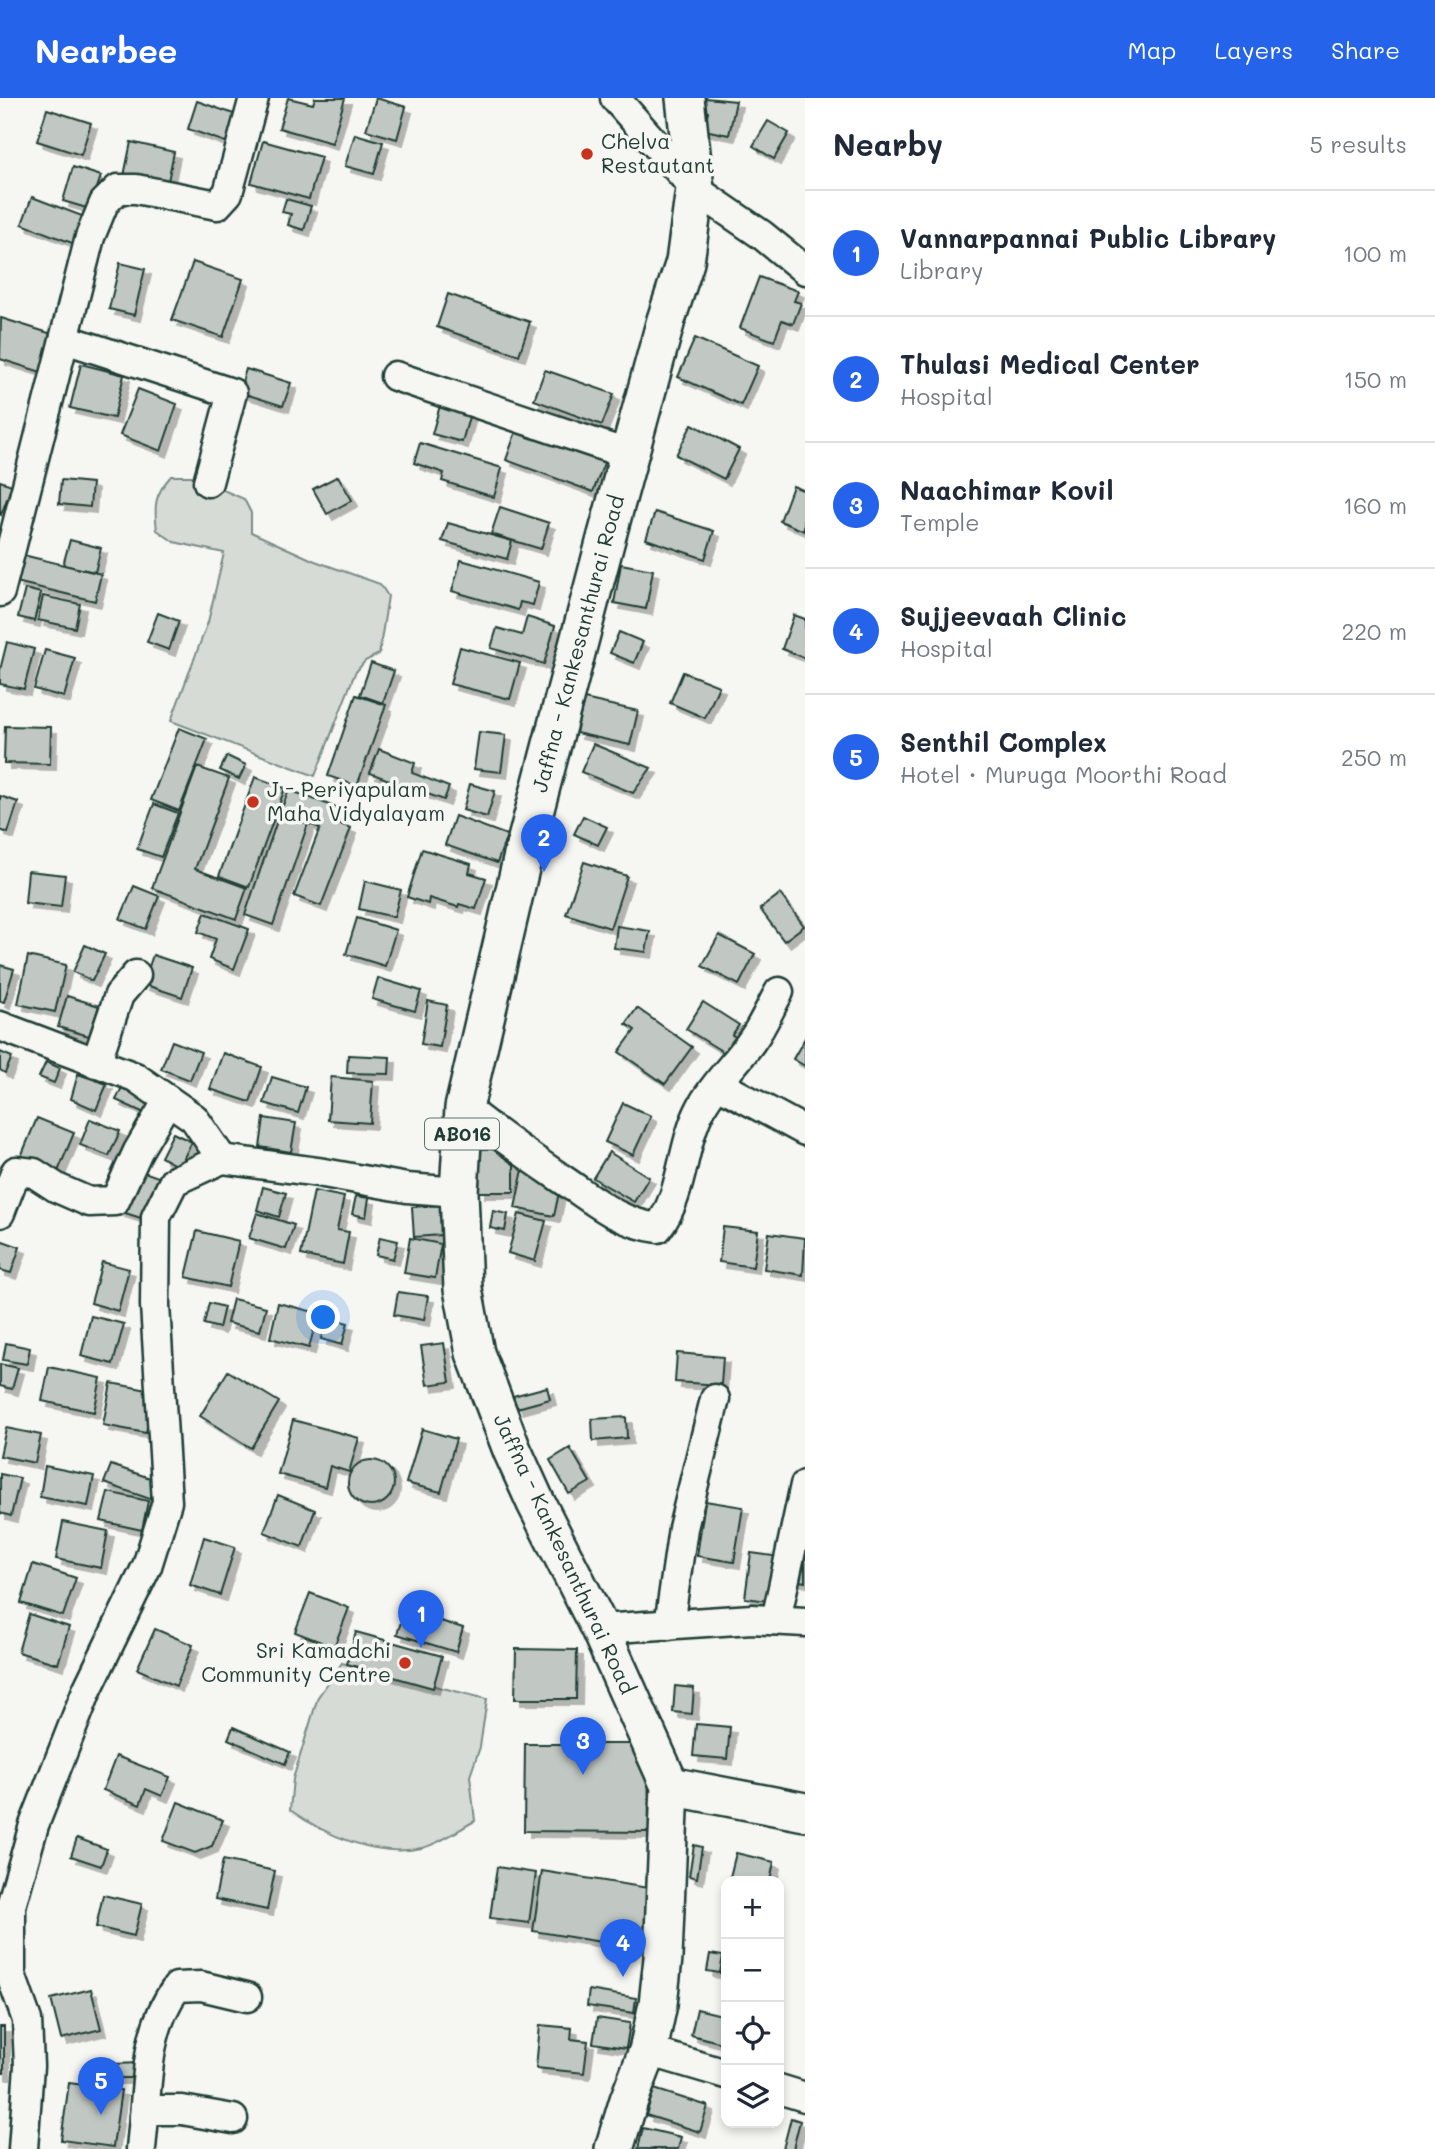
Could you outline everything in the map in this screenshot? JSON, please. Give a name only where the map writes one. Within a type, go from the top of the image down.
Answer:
[{"type":"main road","name":"Jaffna - Kankesanthurai Road","points":[[614,2149],[628,2100],[648,2051],[658,2004],[663,1958],[670,1786],[600,1629],[512,1450],[475,1353],[463,1289],[458,1192],[464,1108],[524,847],[666,320],[685,262],[695,189],[685,98]]},
{"type":"main road","points":[[670,1786],[805,1812]]},
{"type":"street","points":[[0,593],[90,237],[104,204],[118,190],[136,189],[217,205],[228,193],[254,98]]},
{"type":"street","points":[[615,98],[695,189],[762,235],[805,270]]},
{"type":"street","points":[[65,339],[232,393],[208,482]]},
{"type":"street","points":[[395,376],[630,454]]},
{"type":"street","points":[[96,1063],[119,995],[136,975]]},
{"type":"street","points":[[464,1108],[500,1137],[610,1212],[635,1224],[658,1228],[673,1202],[692,1127],[702,1105],[753,1038],[779,992]]},
{"type":"street","points":[[0,1026],[135,1077],[194,1118],[222,1159]]},
{"type":"street","points":[[718,1084],[805,1131]]},
{"type":"street","points":[[0,1213],[16,1171],[34,1173],[57,1188],[89,1202],[115,1201],[138,1151],[168,1100]]},
{"type":"street","points":[[29,2148],[27,2020],[6,1975],[11,1906],[34,1825],[87,1690],[147,1566],[167,1502],[155,1305],[156,1217],[174,1181],[222,1159],[407,1188],[458,1192]]},
{"type":"street","points":[[669,1625],[683,1528],[715,1399]]},
{"type":"street","points":[[775,1620],[805,1485]]},
{"type":"street","points":[[600,1629],[752,1619],[805,1622]]},
{"type":"street","points":[[141,2149],[149,2050],[166,2002],[177,1987],[201,1986],[247,1997]]},
{"type":"street","points":[[648,2051],[721,2073]]},
{"type":"street","points":[[784,2091],[805,2097]]},
{"type":"street","points":[[145,2117],[151,2110],[182,2110],[233,2119]]},
{"type":"shaded area","points":[[171,476],[191,476],[244,499],[251,513],[251,532],[315,561],[380,584],[388,596],[379,654],[365,661],[355,673],[315,776],[171,721],[208,622],[224,553],[174,542],[157,530],[156,501]]},
{"type":"shaded area","points":[[342,1663],[487,1699],[480,1747],[470,1776],[475,1821],[429,1846],[387,1850],[335,1836],[290,1810],[293,1779],[318,1697]]},
{"type":"building","points":[[288,98],[313,104],[315,98],[345,98],[332,143],[279,128]]},
{"type":"building","points":[[376,98],[406,107],[397,139],[366,130]]},
{"type":"building","points":[[705,98],[736,101],[729,135],[704,130],[708,112],[703,111]]},
{"type":"building","points":[[197,101],[237,115],[228,143],[188,129]]},
{"type":"building","points":[[47,109],[91,123],[81,155],[37,141]]},
{"type":"building","points":[[768,121],[789,133],[774,159],[753,146]]},
{"type":"building","points":[[355,134],[383,142],[374,174],[345,166]]},
{"type":"building","points":[[263,141],[321,157],[309,199],[251,183]]},
{"type":"building","points":[[131,142],[174,152],[167,186],[124,176]]},
{"type":"building","points":[[73,167],[101,176],[90,209],[63,201]]},
{"type":"building","points":[[32,197],[90,219],[80,246],[22,224]]},
{"type":"building","points":[[286,199],[311,206],[304,230],[288,225],[291,214],[282,212]]},
{"type":"building","points":[[193,262],[243,279],[223,337],[172,320]]},
{"type":"building","points":[[120,263],[145,269],[134,315],[109,309]]},
{"type":"building","points":[[759,277],[798,291],[794,301],[801,303],[793,324],[782,320],[774,341],[740,328]]},
{"type":"building","points":[[448,294],[530,322],[519,355],[437,327]]},
{"type":"building","points":[[1,318],[52,334],[41,372],[0,359]]},
{"type":"building","points":[[695,338],[758,366],[741,405],[678,377]]},
{"type":"building","points":[[81,364],[124,375],[114,418],[70,408]]},
{"type":"building","points":[[246,369],[291,383],[283,406],[239,392]]},
{"type":"building","points":[[545,370],[614,394],[602,425],[534,400]]},
{"type":"building","points":[[138,389],[177,404],[161,451],[120,435]]},
{"type":"building","points":[[441,402],[471,410],[462,442],[432,434]]},
{"type":"building","points":[[519,423],[607,455],[593,492],[506,460]]},
{"type":"building","points":[[692,424],[739,449],[724,479],[676,455]]},
{"type":"building","points":[[420,443],[502,468],[494,497],[442,481],[444,473],[414,463]]},
{"type":"building","points":[[338,476],[352,500],[327,514],[313,489]]},
{"type":"building","points":[[61,480],[92,483],[90,507],[59,504]]},
{"type":"building","points":[[0,481],[12,485],[1,515],[0,514]]},
{"type":"building","points":[[793,486],[805,491],[804,531],[780,521]]},
{"type":"building","points":[[500,507],[549,523],[541,549],[491,534]]},
{"type":"building","points":[[655,512],[714,531],[705,559],[646,539]]},
{"type":"building","points":[[448,523],[512,541],[507,559],[442,541]]},
{"type":"building","points":[[70,540],[101,548],[95,572],[63,565]]},
{"type":"building","points":[[23,555],[101,574],[95,601],[16,582]]},
{"type":"building","points":[[461,560],[539,582],[533,605],[520,602],[518,610],[452,591]]},
{"type":"building","points":[[621,564],[653,570],[646,609],[614,603]]},
{"type":"building","points":[[25,589],[41,593],[34,621],[18,617]]},
{"type":"building","points":[[43,596],[80,604],[75,628],[38,620]]},
{"type":"building","points":[[158,613],[179,621],[169,650],[147,642]]},
{"type":"building","points":[[794,615],[805,619],[805,658],[782,649]]},
{"type":"building","points":[[527,617],[555,626],[544,664],[491,648],[497,628],[522,635]]},
{"type":"building","points":[[619,632],[643,642],[634,663],[610,653]]},
{"type":"building","points":[[7,642],[34,649],[24,689],[0,684],[0,670]]},
{"type":"building","points":[[460,647],[520,663],[510,699],[450,684]]},
{"type":"building","points":[[45,650],[75,658],[64,697],[34,689]]},
{"type":"building","points":[[371,663],[394,671],[383,703],[360,695]]},
{"type":"building","points":[[683,672],[719,686],[705,718],[670,703]]},
{"type":"building","points":[[356,695],[386,705],[357,786],[328,776]]},
{"type":"building","points":[[584,699],[638,711],[630,745],[576,733]]},
{"type":"building","points":[[5,726],[51,727],[50,764],[4,763]]},
{"type":"building","points":[[179,728],[207,739],[179,811],[151,800]]},
{"type":"building","points":[[479,732],[506,735],[501,772],[474,769]]},
{"type":"building","points":[[593,744],[651,768],[633,793],[581,772]]},
{"type":"building","points":[[379,749],[415,763],[412,773],[449,787],[444,800],[370,773]]},
{"type":"building","points":[[227,756],[246,765],[239,779],[220,770]]},
{"type":"building","points":[[197,767],[229,778],[195,869],[247,888],[236,919],[152,888]]},
{"type":"building","points":[[255,777],[285,788],[249,887],[219,876]]},
{"type":"building","points":[[470,784],[495,791],[487,817],[463,810]]},
{"type":"building","points":[[289,790],[343,810],[337,823],[351,828],[321,906],[294,896],[320,828],[280,813]]},
{"type":"building","points":[[0,796],[18,802],[8,833],[0,830]]},
{"type":"building","points":[[154,804],[178,813],[161,857],[137,849]]},
{"type":"building","points":[[279,815],[308,824],[273,925],[245,915]]},
{"type":"building","points":[[455,816],[507,835],[497,863],[445,845]]},
{"type":"building","points":[[583,816],[607,827],[598,845],[574,834]]},
{"type":"building","points":[[422,849],[471,864],[469,873],[486,878],[476,909],[459,904],[458,907],[429,898],[428,904],[407,897]]},
{"type":"building","points":[[584,862],[627,876],[610,928],[566,914]]},
{"type":"building","points":[[28,871],[65,875],[61,907],[25,903]]},
{"type":"building","points":[[365,881],[401,890],[394,917],[359,909]]},
{"type":"building","points":[[134,886],[159,896],[146,929],[120,919]]},
{"type":"building","points":[[780,894],[804,926],[784,941],[760,909]]},
{"type":"building","points":[[205,913],[249,929],[234,969],[209,959],[216,939],[198,932]]},
{"type":"building","points":[[357,918],[396,930],[385,966],[346,954]]},
{"type":"building","points":[[617,926],[650,931],[646,952],[614,948]]},
{"type":"building","points":[[719,935],[755,954],[739,985],[702,966]]},
{"type":"building","points":[[85,945],[105,954],[92,981],[73,972]]},
{"type":"building","points":[[153,955],[192,968],[182,997],[143,984]]},
{"type":"building","points":[[28,956],[66,965],[55,1012],[18,1004]]},
{"type":"building","points":[[0,965],[14,969],[4,1002],[0,1001]]},
{"type":"building","points":[[378,978],[421,991],[415,1011],[372,999]]},
{"type":"building","points":[[67,996],[99,1006],[89,1036],[58,1027]]},
{"type":"building","points":[[428,1001],[447,1005],[440,1047],[421,1044]]},
{"type":"building","points":[[703,1002],[739,1025],[732,1035],[739,1039],[728,1055],[686,1029]]},
{"type":"building","points":[[637,1008],[692,1047],[665,1084],[619,1052],[635,1030],[626,1024]]},
{"type":"building","points":[[805,1038],[805,1066],[793,1059]]},
{"type":"building","points":[[172,1041],[201,1052],[190,1080],[161,1069]]},
{"type":"building","points":[[0,1052],[12,1057],[5,1073],[0,1070]]},
{"type":"building","points":[[223,1053],[262,1067],[250,1102],[210,1089]]},
{"type":"building","points":[[348,1055],[390,1057],[389,1074],[347,1073]]},
{"type":"building","points":[[46,1062],[60,1068],[54,1083],[39,1077]]},
{"type":"building","points":[[78,1074],[107,1084],[96,1110],[71,1099]]},
{"type":"building","points":[[272,1077],[306,1087],[298,1113],[264,1103]]},
{"type":"building","points":[[331,1077],[373,1081],[370,1123],[328,1120]]},
{"type":"building","points":[[123,1085],[157,1100],[155,1118],[116,1100]]},
{"type":"building","points":[[623,1103],[651,1116],[633,1155],[605,1142]]},
{"type":"building","points":[[37,1118],[74,1133],[57,1174],[20,1159]]},
{"type":"building","points":[[264,1118],[296,1123],[291,1152],[260,1147]]},
{"type":"building","points":[[90,1119],[120,1131],[109,1156],[80,1145]]},
{"type":"building","points":[[173,1133],[192,1142],[179,1167],[161,1157]]},
{"type":"building","points":[[479,1149],[514,1149],[514,1192],[479,1192]]},
{"type":"building","points":[[609,1152],[649,1177],[634,1202],[593,1178]]},
{"type":"building","points":[[133,1168],[161,1178],[147,1220],[119,1211]]},
{"type":"building","points":[[523,1169],[560,1188],[554,1216],[515,1208]]},
{"type":"building","points":[[263,1187],[286,1193],[279,1217],[257,1210]]},
{"type":"building","points":[[314,1191],[344,1197],[337,1230],[349,1232],[343,1264],[301,1255]]},
{"type":"building","points":[[356,1196],[369,1198],[366,1217],[352,1214]]},
{"type":"building","points":[[440,1205],[442,1235],[414,1237],[412,1207]]},
{"type":"building","points":[[493,1211],[508,1214],[505,1231],[490,1228]]},
{"type":"building","points":[[257,1213],[294,1225],[286,1249],[249,1238]]},
{"type":"building","points":[[519,1214],[546,1221],[535,1261],[508,1253]]},
{"type":"building","points":[[723,1227],[758,1231],[753,1267],[719,1262]]},
{"type":"building","points":[[197,1231],[239,1241],[228,1287],[186,1277]]},
{"type":"building","points":[[769,1233],[805,1238],[803,1275],[764,1269]]},
{"type":"building","points":[[380,1237],[398,1241],[393,1259],[376,1255]]},
{"type":"building","points":[[410,1238],[441,1244],[435,1278],[404,1273]]},
{"type":"building","points":[[0,1240],[20,1247],[11,1273],[0,1270]]},
{"type":"building","points":[[102,1262],[129,1269],[118,1311],[91,1303]]},
{"type":"building","points":[[398,1292],[428,1296],[424,1320],[394,1315]]},
{"type":"building","points":[[233,1299],[266,1307],[260,1331],[227,1323]]},
{"type":"building","points":[[209,1303],[224,1307],[219,1328],[204,1324]]},
{"type":"building","points":[[278,1303],[318,1313],[309,1348],[270,1338]]},
{"type":"building","points":[[91,1316],[124,1324],[113,1364],[81,1356]]},
{"type":"building","points":[[326,1317],[348,1323],[342,1345],[321,1339]]},
{"type":"building","points":[[6,1343],[30,1348],[27,1364],[3,1360]]},
{"type":"building","points":[[444,1343],[450,1382],[427,1385],[421,1346]]},
{"type":"building","points":[[677,1353],[723,1357],[721,1385],[675,1382]]},
{"type":"building","points":[[0,1364],[18,1368],[12,1389],[0,1386]]},
{"type":"building","points":[[49,1367],[101,1378],[94,1412],[42,1401]]},
{"type":"building","points":[[228,1371],[279,1402],[251,1448],[200,1416]]},
{"type":"building","points":[[111,1383],[153,1391],[146,1433],[103,1425]]},
{"type":"building","points":[[547,1387],[550,1399],[517,1408],[513,1396]]},
{"type":"building","points":[[626,1417],[627,1438],[593,1441],[592,1419]]},
{"type":"building","points":[[293,1420],[359,1438],[349,1472],[330,1466],[325,1487],[278,1474]]},
{"type":"building","points":[[6,1428],[41,1435],[35,1463],[0,1456]]},
{"type":"building","points":[[422,1429],[456,1439],[441,1492],[406,1483]]},
{"type":"building","points":[[570,1448],[590,1482],[569,1494],[550,1460]]},
{"type":"building","points":[[371,1460],[387,1467],[394,1483],[387,1499],[371,1506],[355,1499],[348,1483],[355,1467]]},
{"type":"building","points":[[111,1465],[156,1480],[150,1499],[104,1483]]},
{"type":"building","points":[[45,1466],[94,1476],[88,1506],[40,1497]]},
{"type":"building","points":[[0,1474],[20,1478],[11,1516],[0,1513]]},
{"type":"building","points":[[108,1492],[148,1501],[142,1530],[101,1521]]},
{"type":"building","points":[[278,1495],[315,1510],[302,1547],[264,1532]]},
{"type":"building","points":[[705,1501],[743,1507],[734,1562],[697,1556]]},
{"type":"building","points":[[63,1522],[108,1531],[101,1568],[56,1559]]},
{"type":"building","points":[[805,1524],[805,1582],[795,1580]]},
{"type":"building","points":[[204,1537],[235,1547],[220,1595],[190,1585]]},
{"type":"building","points":[[751,1553],[781,1557],[775,1602],[745,1598]]},
{"type":"building","points":[[33,1564],[76,1578],[63,1616],[21,1603]]},
{"type":"building","points":[[310,1593],[349,1608],[334,1647],[295,1632]]},
{"type":"building","points":[[405,1610],[463,1628],[456,1652],[397,1634]]},
{"type":"building","points":[[29,1614],[69,1627],[58,1664],[18,1652]]},
{"type":"building","points":[[155,1629],[193,1645],[176,1686],[137,1669]]},
{"type":"building","points":[[356,1632],[442,1656],[433,1688],[347,1664]]},
{"type":"building","points":[[516,1649],[577,1650],[576,1699],[515,1699]]},
{"type":"building","points":[[675,1686],[694,1688],[692,1714],[673,1712]]},
{"type":"building","points":[[696,1724],[730,1727],[727,1759],[693,1756]]},
{"type":"building","points":[[233,1727],[290,1752],[285,1764],[228,1739]]},
{"type":"building","points":[[525,1744],[648,1744],[649,1832],[524,1831]]},
{"type":"building","points":[[116,1756],[170,1777],[162,1796],[146,1789],[140,1805],[103,1790]]},
{"type":"building","points":[[178,1802],[223,1820],[212,1846],[195,1853],[163,1841]]},
{"type":"building","points":[[77,1838],[107,1849],[101,1866],[71,1856]]},
{"type":"building","points":[[694,1845],[702,1847],[697,1878],[689,1876]]},
{"type":"building","points":[[736,1853],[774,1862],[771,1876],[730,1876]]},
{"type":"building","points":[[223,1860],[275,1871],[267,1910],[215,1899]]},
{"type":"building","points":[[497,1867],[536,1873],[529,1923],[490,1918]]},
{"type":"building","points":[[542,1871],[661,1890],[651,1950],[533,1931]]},
{"type":"building","points":[[103,1895],[142,1904],[134,1936],[96,1927]]},
{"type":"building","points":[[710,1954],[721,1956],[720,1973],[707,1971]]},
{"type":"building","points":[[91,1989],[101,2029],[61,2039],[51,1999]]},
{"type":"building","points":[[589,1990],[636,1998],[634,2013],[587,2006]]},
{"type":"building","points":[[697,2009],[721,2015],[721,2043],[691,2035]]},
{"type":"building","points":[[597,2018],[630,2023],[626,2048],[593,2043]]},
{"type":"building","points":[[540,2025],[572,2028],[571,2039],[588,2041],[584,2073],[536,2068]]},
{"type":"building","points":[[0,2027],[4,2027],[4,2073],[0,2073]]},
{"type":"building","points":[[140,2063],[141,2078],[114,2078],[114,2064]]},
{"type":"building","points":[[69,2083],[121,2090],[113,2147],[61,2140]]},
{"type":"building","points":[[654,2089],[708,2106],[700,2132],[646,2115]]},
{"type":"building","points":[[791,2118],[800,2121],[793,2149],[783,2149]]},
{"type":"building","points":[[643,2128],[681,2137],[678,2149],[638,2149]]},
{"type":"place","name":"Chelva Restautant","points":[[587,154]]},
{"type":"place","name":"J - Periyapulam Maha Vidyalayam","points":[[253,802]]},
{"type":"place","name":"Thulasi Medical Center","points":[[544,872]]},
{"type":"place","name":"Vannarpannai Public Library","points":[[421,1648]]},
{"type":"place","name":"Sri Kamadchi Community Centre","points":[[405,1663]]},
{"type":"place","name":"Naachimar Kovil","points":[[583,1775]]},
{"type":"place","name":"Sujjeevaah Clinic","points":[[623,1977]]},
{"type":"place","name":"Senthil Complex","points":[[101,2115]]}]
